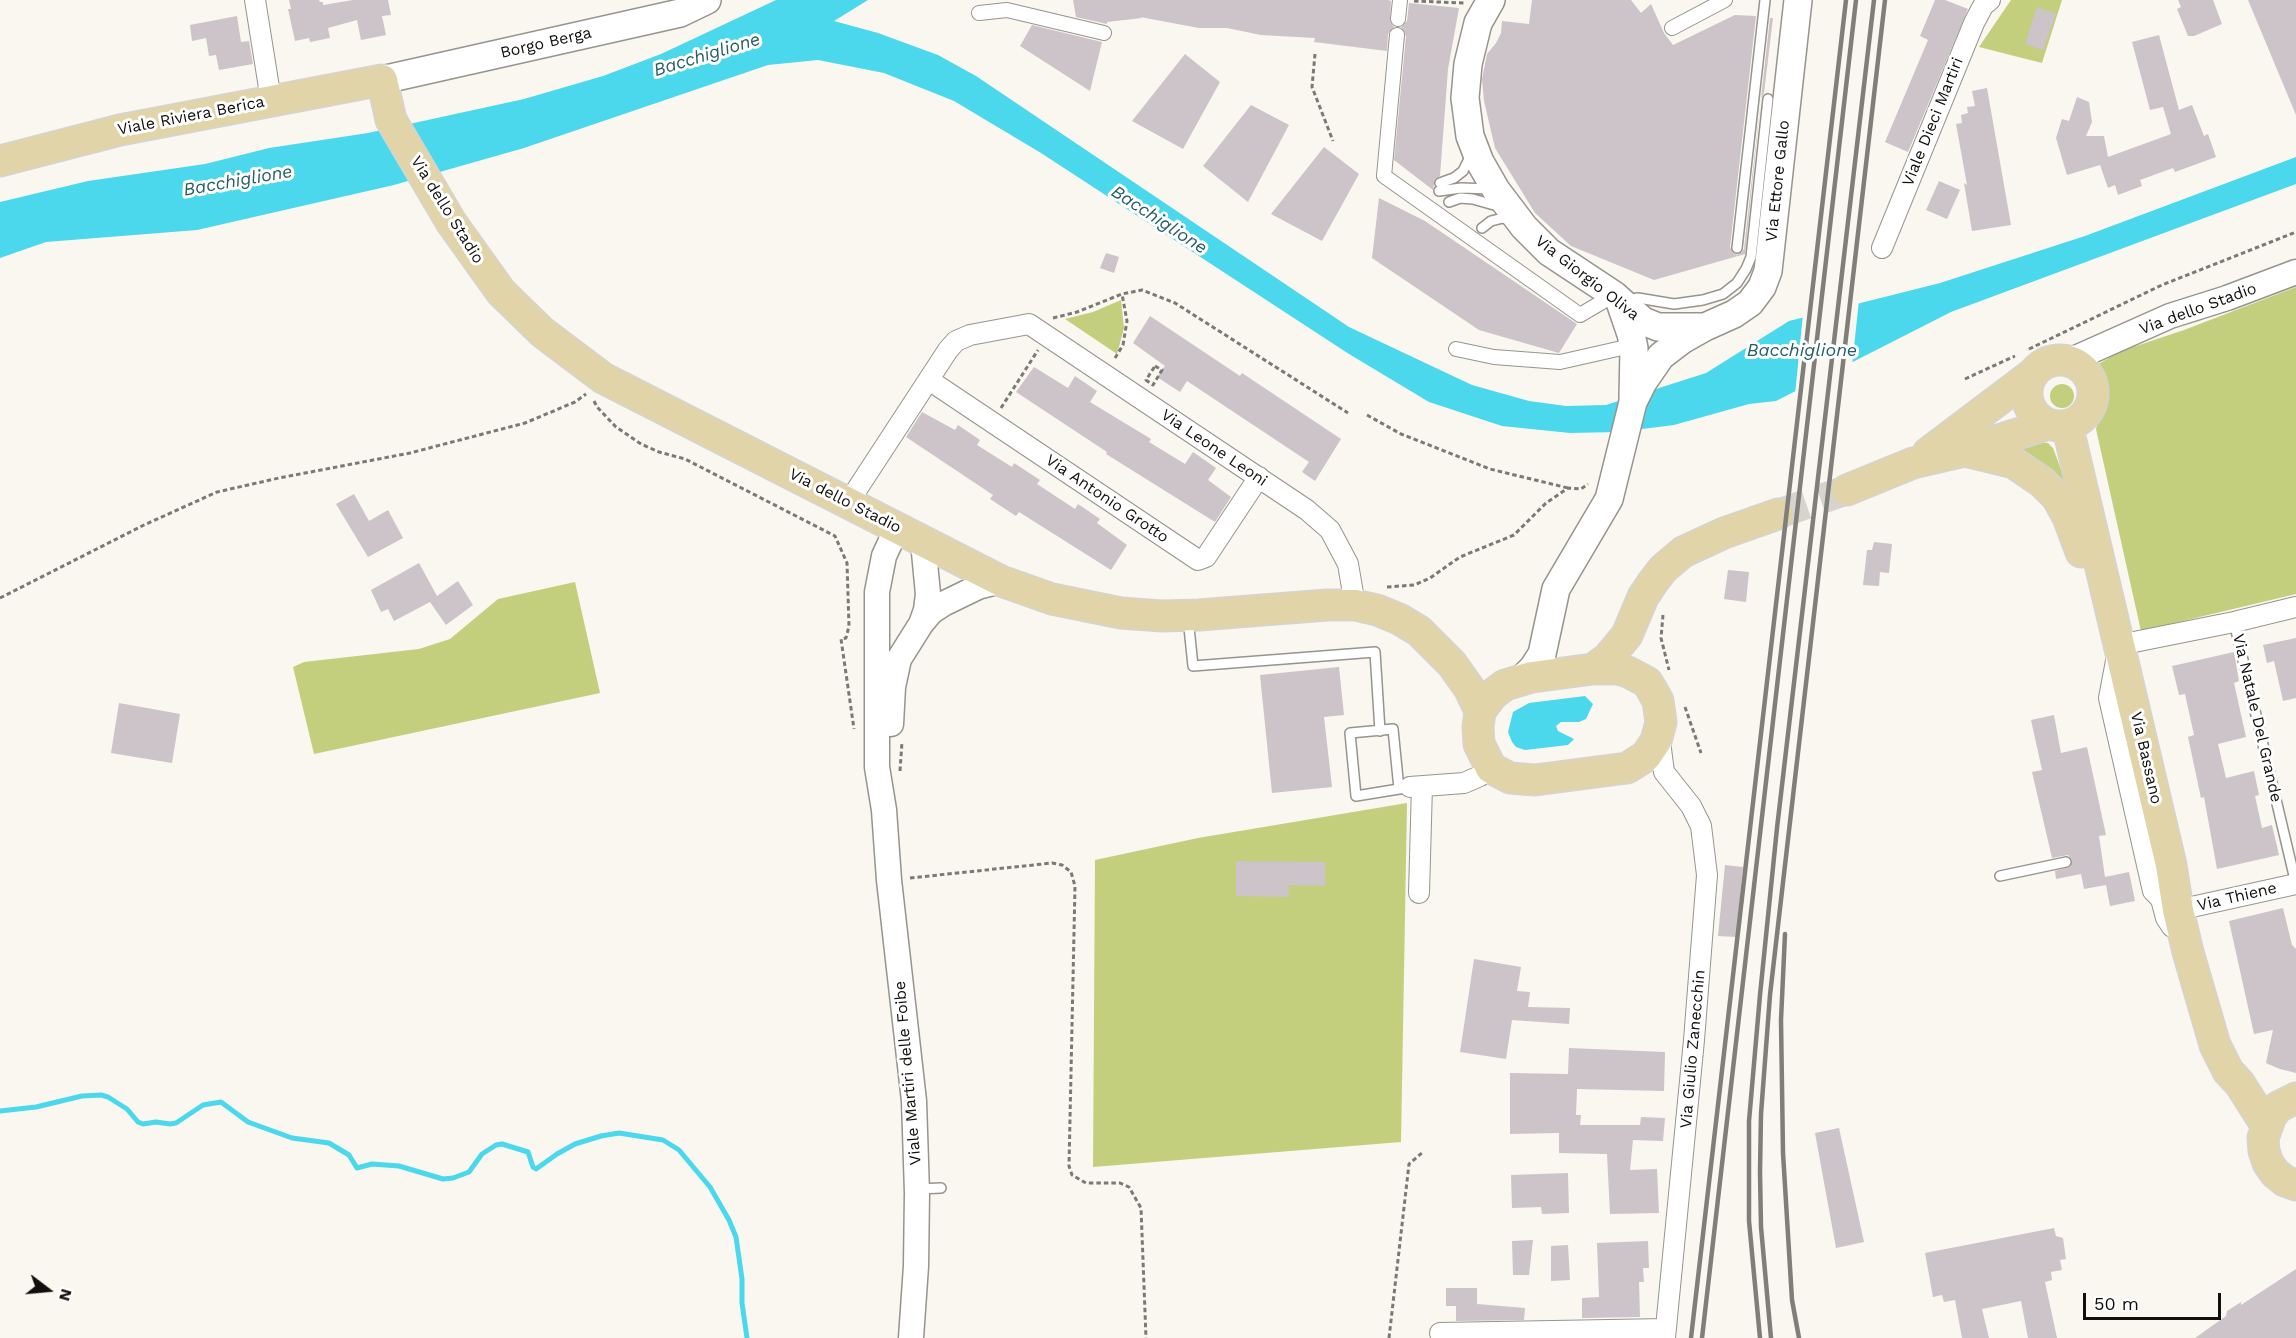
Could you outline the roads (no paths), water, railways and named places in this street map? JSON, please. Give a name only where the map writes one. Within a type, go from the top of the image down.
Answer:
[{"type":"main road","name":"Borgo Berga","points":[[381,80],[680,13],[707,0]]},
{"type":"main road","name":"Via Ettore Gallo","points":[[1636,388],[1661,356],[1682,340],[1734,314],[1750,303],[1762,287],[1768,271],[1794,1]]},
{"type":"main road","name":"Via Giorgio Oliva","points":[[1480,2],[1478,22],[1468,64],[1465,98],[1473,144],[1480,162],[1509,208],[1549,252],[1617,298],[1649,324]]},
{"type":"main road","name":"Viale Riviera Berica","points":[[0,159],[120,130],[381,80]]},
{"type":"main road","name":"Via dello Stadio","points":[[381,80],[391,120],[451,222],[501,292],[542,332],[603,378],[923,542],[1001,580],[1052,599],[1136,615],[1188,616],[1316,605],[1354,597],[1419,631],[1452,664],[1469,688],[1480,711]]},
{"type":"main road","name":"Via Ettore Gallo","points":[[1513,682],[1533,668],[1542,654],[1556,589],[1609,499],[1617,471],[1636,388],[1631,334],[1617,298]]},
{"type":"main road","name":"Via Ettore Gallo","points":[[1649,324],[1658,327],[1705,327]]},
{"type":"main road","name":"Via dello Stadio","points":[[1847,490],[1913,463],[2079,420],[2085,414],[2092,397],[2092,387],[2084,370],[2069,361],[2049,362],[2026,359],[1913,463]]},
{"type":"main road","points":[[2026,359],[2027,399],[2036,416],[2056,425]]},
{"type":"main road","name":"Via Bassano","points":[[2056,425],[2070,437],[2171,865],[2188,952],[2215,1045],[2228,1071],[2240,1084],[2266,1125]]},
{"type":"main road","points":[[1965,451],[2014,463],[2042,482],[2057,497],[2068,517],[2082,554],[2106,586]]},
{"type":"main road","points":[[1587,670],[1608,658],[1627,636],[1643,597],[1664,569],[1683,552],[1724,533],[1778,514]]},
{"type":"main road","points":[[1549,628],[1551,644],[1563,657],[1587,670]]},
{"type":"main road","points":[[1627,636],[1631,661],[1637,676]]},
{"type":"main road","name":"Via dello Stadio","points":[[1452,664],[1513,682]]},
{"type":"main road","points":[[1618,669],[1637,676],[1647,682],[1658,701],[1661,713],[1659,732],[1653,748],[1646,756],[1627,768],[1536,780],[1510,778],[1491,768],[1479,744],[1480,711],[1493,694],[1513,682],[1587,670],[1618,669]]},
{"type":"main road","points":[[2240,1084],[2292,1100]]},
{"type":"main road","points":[[2292,1100],[2278,1107],[2266,1125],[2263,1138],[2268,1163],[2292,1190]]},
{"type":"street","points":[[255,0],[271,100]]},
{"type":"street","points":[[1398,19],[1400,0]]},
{"type":"street","points":[[1672,28],[1725,0]]},
{"type":"street","name":"Viale Dieci Martiri","points":[[1882,248],[1974,23],[1983,6],[1990,0]]},
{"type":"street","points":[[979,13],[1007,10],[1104,33]]},
{"type":"street","points":[[1397,35],[1384,176],[1580,315],[1617,298]]},
{"type":"street","name":"Via dello Stadio","points":[[2069,361],[2170,316],[2296,272]]},
{"type":"street","name":"Via Leone Leoni","points":[[929,380],[956,341],[970,334],[1029,324],[1307,510],[1330,530],[1348,564],[1354,597]]},
{"type":"street","points":[[1456,349],[1494,357],[1560,362],[1622,348]]},
{"type":"street","points":[[848,503],[929,380]]},
{"type":"street","name":"Via Antonio Grotto","points":[[929,380],[1198,560],[1206,557],[1258,477]]},
{"type":"street","name":"Viale Martiri delle Foibe","points":[[897,528],[884,556],[877,591],[877,767],[884,810],[889,880],[914,1101],[916,1266],[910,1338]]},
{"type":"street","name":"Viale Martiri delle Foibe","points":[[921,624],[928,594],[923,542]]},
{"type":"street","name":"Viale Martiri delle Foibe","points":[[884,810],[889,767],[893,687],[899,659],[931,612],[978,587],[1001,580]]},
{"type":"street","name":"Via Natale Del Grande","points":[[2120,645],[2296,607]]},
{"type":"street","points":[[2120,645],[2109,698],[2153,891],[2161,899],[2166,918],[2188,952]]},
{"type":"street","points":[[1627,768],[1664,772],[1659,732]]},
{"type":"street","points":[[1419,893],[1410,788],[1464,783],[1491,768]]},
{"type":"street","name":"Via Giulio Zanecchin","points":[[1664,772],[1690,806],[1701,826],[1707,875],[1694,1040],[1665,1334]]},
{"type":"street","name":"Via Thiene","points":[[2178,910],[2296,884]]},
{"type":"street","points":[[1440,1333],[1665,1334]]},
{"type":"lane","points":[[1737,248],[1765,0]]},
{"type":"lane","points":[[1617,298],[1638,298],[1674,304],[1703,300],[1723,294],[1737,283],[1746,269],[1752,249],[1768,99]]},
{"type":"lane","points":[[1473,144],[1470,160],[1463,171],[1440,187],[1461,188],[1509,208]]},
{"type":"lane","points":[[1449,202],[1460,198],[1473,199],[1509,208]]},
{"type":"lane","points":[[1482,228],[1491,221],[1503,219],[1509,208]]},
{"type":"lane","points":[[1188,616],[1193,666],[1375,652],[1380,731]]},
{"type":"lane","name":"Via Natale Del Grande","points":[[2234,622],[2296,884]]},
{"type":"lane","points":[[1392,729],[1410,788],[1356,796],[1350,733],[1392,729]]},
{"type":"lane","points":[[2000,876],[2067,862]]},
{"type":"lane","points":[[916,1189],[941,1188]]},
{"type":"water","name":"Bacchiglione","points":[[776,0],[868,0],[834,21],[878,33],[938,55],[976,76],[1349,327],[1472,385],[1529,401],[1566,406],[1606,405],[1706,373],[1789,321],[1940,283],[2085,236],[2296,157],[2296,184],[1951,312],[1776,401],[1749,404],[1674,425],[1618,432],[1570,433],[1502,426],[1429,402],[1349,354],[1041,153],[954,101],[884,73],[818,60],[768,65],[524,148],[394,185],[197,230],[46,242],[0,258],[0,202],[88,181],[205,164],[269,148],[368,133],[524,99],[603,76],[661,54]]},
{"type":"water","points":[[1585,696],[1593,704],[1586,719],[1579,722],[1561,722],[1556,726],[1558,731],[1574,739],[1568,745],[1525,750],[1516,747],[1512,742],[1508,732],[1513,712],[1529,703]]},
{"type":"waterway","points":[[0,1111],[36,1107],[82,1096],[101,1095],[127,1109],[138,1122],[170,1124],[176,1123],[203,1105],[221,1102],[248,1122],[292,1138],[329,1143],[349,1155],[357,1168],[372,1164],[399,1166],[443,1179],[469,1172],[482,1154],[496,1145],[502,1144],[528,1152],[533,1167],[536,1169],[575,1144],[601,1136],[619,1133],[663,1140],[679,1150],[710,1187],[729,1220],[736,1237],[747,1338]]},
{"type":"tunnel","points":[[1778,514],[1847,490]]},
{"type":"railway","points":[[1691,1338],[1846,0]]},
{"type":"railway","points":[[1702,1338],[1856,0]]},
{"type":"railway","points":[[1760,1338],[1749,1221],[1749,1121],[1777,828],[1874,0]]},
{"type":"railway","points":[[1771,1338],[1761,1227],[1760,1172],[1761,1114],[1770,995],[1885,0]]},
{"type":"railway","points":[[1785,934],[1781,1020],[1783,1153],[1792,1300],[1799,1338]]}]
